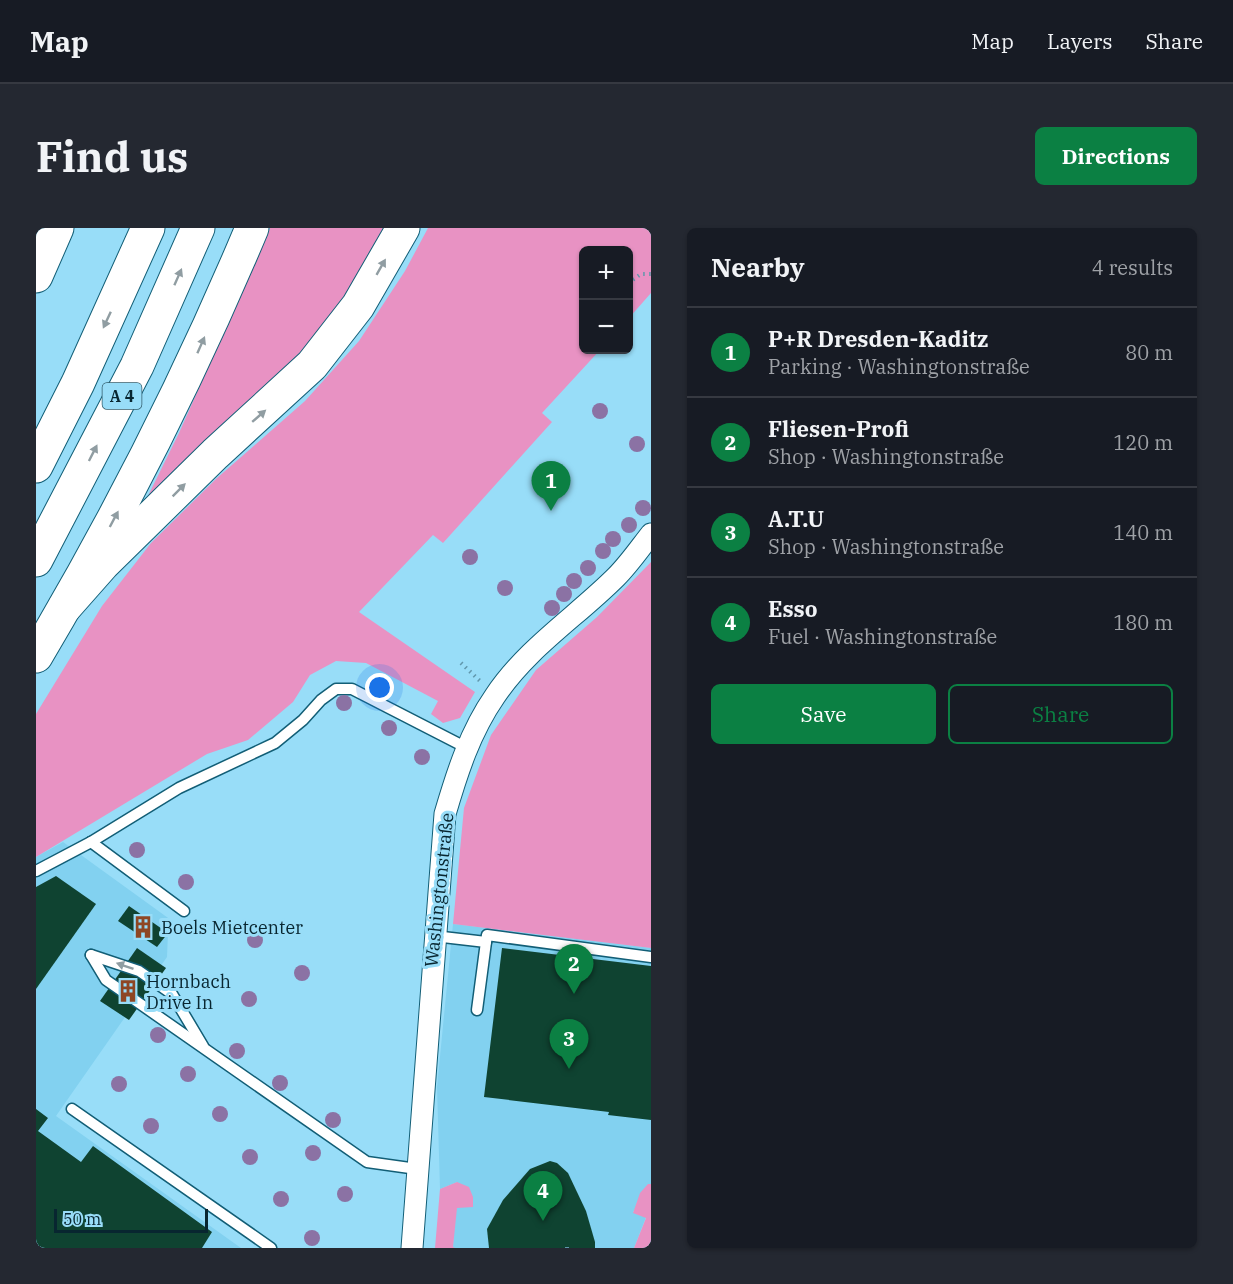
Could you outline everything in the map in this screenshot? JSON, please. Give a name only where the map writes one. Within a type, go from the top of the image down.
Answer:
[{"type":"highway","points":[[36,276],[57,228]]},
{"type":"highway","name":"A 4","points":[[36,466],[82,373],[147,228]]},
{"type":"highway","name":"A 4","points":[[36,560],[137,366],[198,228]]},
{"type":"highway","points":[[36,656],[149,452],[188,373],[252,228]]},
{"type":"highway","points":[[65,607],[103,564],[215,454],[282,395],[312,365],[358,306],[403,228]]},
{"type":"street","name":"Washingtonstraße","points":[[412,1248],[445,814],[467,748],[496,694],[541,643],[617,576],[651,534]]},
{"type":"lane","points":[[36,871],[91,842],[179,788],[275,743],[336,689],[352,689],[467,748]]},
{"type":"lane","points":[[91,842],[184,911]]},
{"type":"lane","points":[[477,1010],[487,935],[651,957]]},
{"type":"lane","points":[[434,936],[486,942]]},
{"type":"lane","points":[[205,1048],[172,994],[139,971],[91,955],[106,980],[367,1162],[417,1169]]},
{"type":"lane","points":[[72,1109],[271,1248]]},
{"type":"path","points":[[633,280],[641,274],[651,274]]},
{"type":"path","points":[[461,663],[496,694]]},
{"type":"shaded area","points":[[270,228],[391,228],[328,328],[144,504],[179,433]]},
{"type":"shaded area","points":[[428,228],[651,228],[651,293],[633,313],[633,246],[579,246],[579,354],[596,354],[542,413],[552,422],[443,543],[433,535],[359,612],[475,692],[460,718],[443,723],[431,714],[438,701],[366,663],[336,661],[310,675],[293,702],[248,740],[207,754],[36,857],[36,714],[102,606],[151,543],[217,478],[305,401],[359,341],[405,271]]},
{"type":"shaded area","points":[[651,562],[651,948],[453,924],[464,808],[491,735],[536,670],[597,617]]},
{"type":"shaded area","points":[[63,842],[175,923],[168,933],[167,957],[56,1116],[241,1248],[36,1248],[36,857]]},
{"type":"shaded area","points":[[453,924],[651,948],[651,1184],[633,1212],[646,1217],[634,1248],[453,1248],[457,1182],[440,1189],[437,1087]]},
{"type":"shaded area","points":[[457,1182],[469,1187],[473,1197],[473,1207],[457,1208],[453,1247],[455,1248],[435,1248],[440,1189]]},
{"type":"shaded area","points":[[648,1184],[651,1184],[651,1248],[634,1248],[646,1218],[633,1213],[640,1193]]},
{"type":"building","points":[[56,876],[96,904],[36,989],[36,887]]},
{"type":"building","name":"Boels Mietcenter","points":[[129,906],[168,933],[157,947],[118,921]]},
{"type":"building","name":"Hornbach Drive In","points":[[137,948],[166,968],[129,1020],[100,1001]]},
{"type":"building","points":[[502,948],[651,966],[651,1120],[608,1115],[609,1112],[484,1097]]},
{"type":"building","points":[[36,1109],[48,1118],[38,1131],[81,1162],[93,1146],[212,1232],[202,1248],[36,1248]]},
{"type":"building","points":[[550,1161],[557,1163],[568,1173],[586,1211],[595,1248],[489,1248],[487,1229],[503,1200],[530,1169]]},
{"type":"place","name":"P+R Dresden-Kaditz","points":[[551,511]]},
{"type":"place","name":"Boels Mietcenter","points":[[143,927]]},
{"type":"place","name":"Hornbach Drive In","points":[[128,991]]},
{"type":"place","name":"Fliesen-Profi","points":[[574,994]]},
{"type":"place","name":"A.T.U","points":[[569,1069]]},
{"type":"place","name":"Esso","points":[[543,1221]]}]
